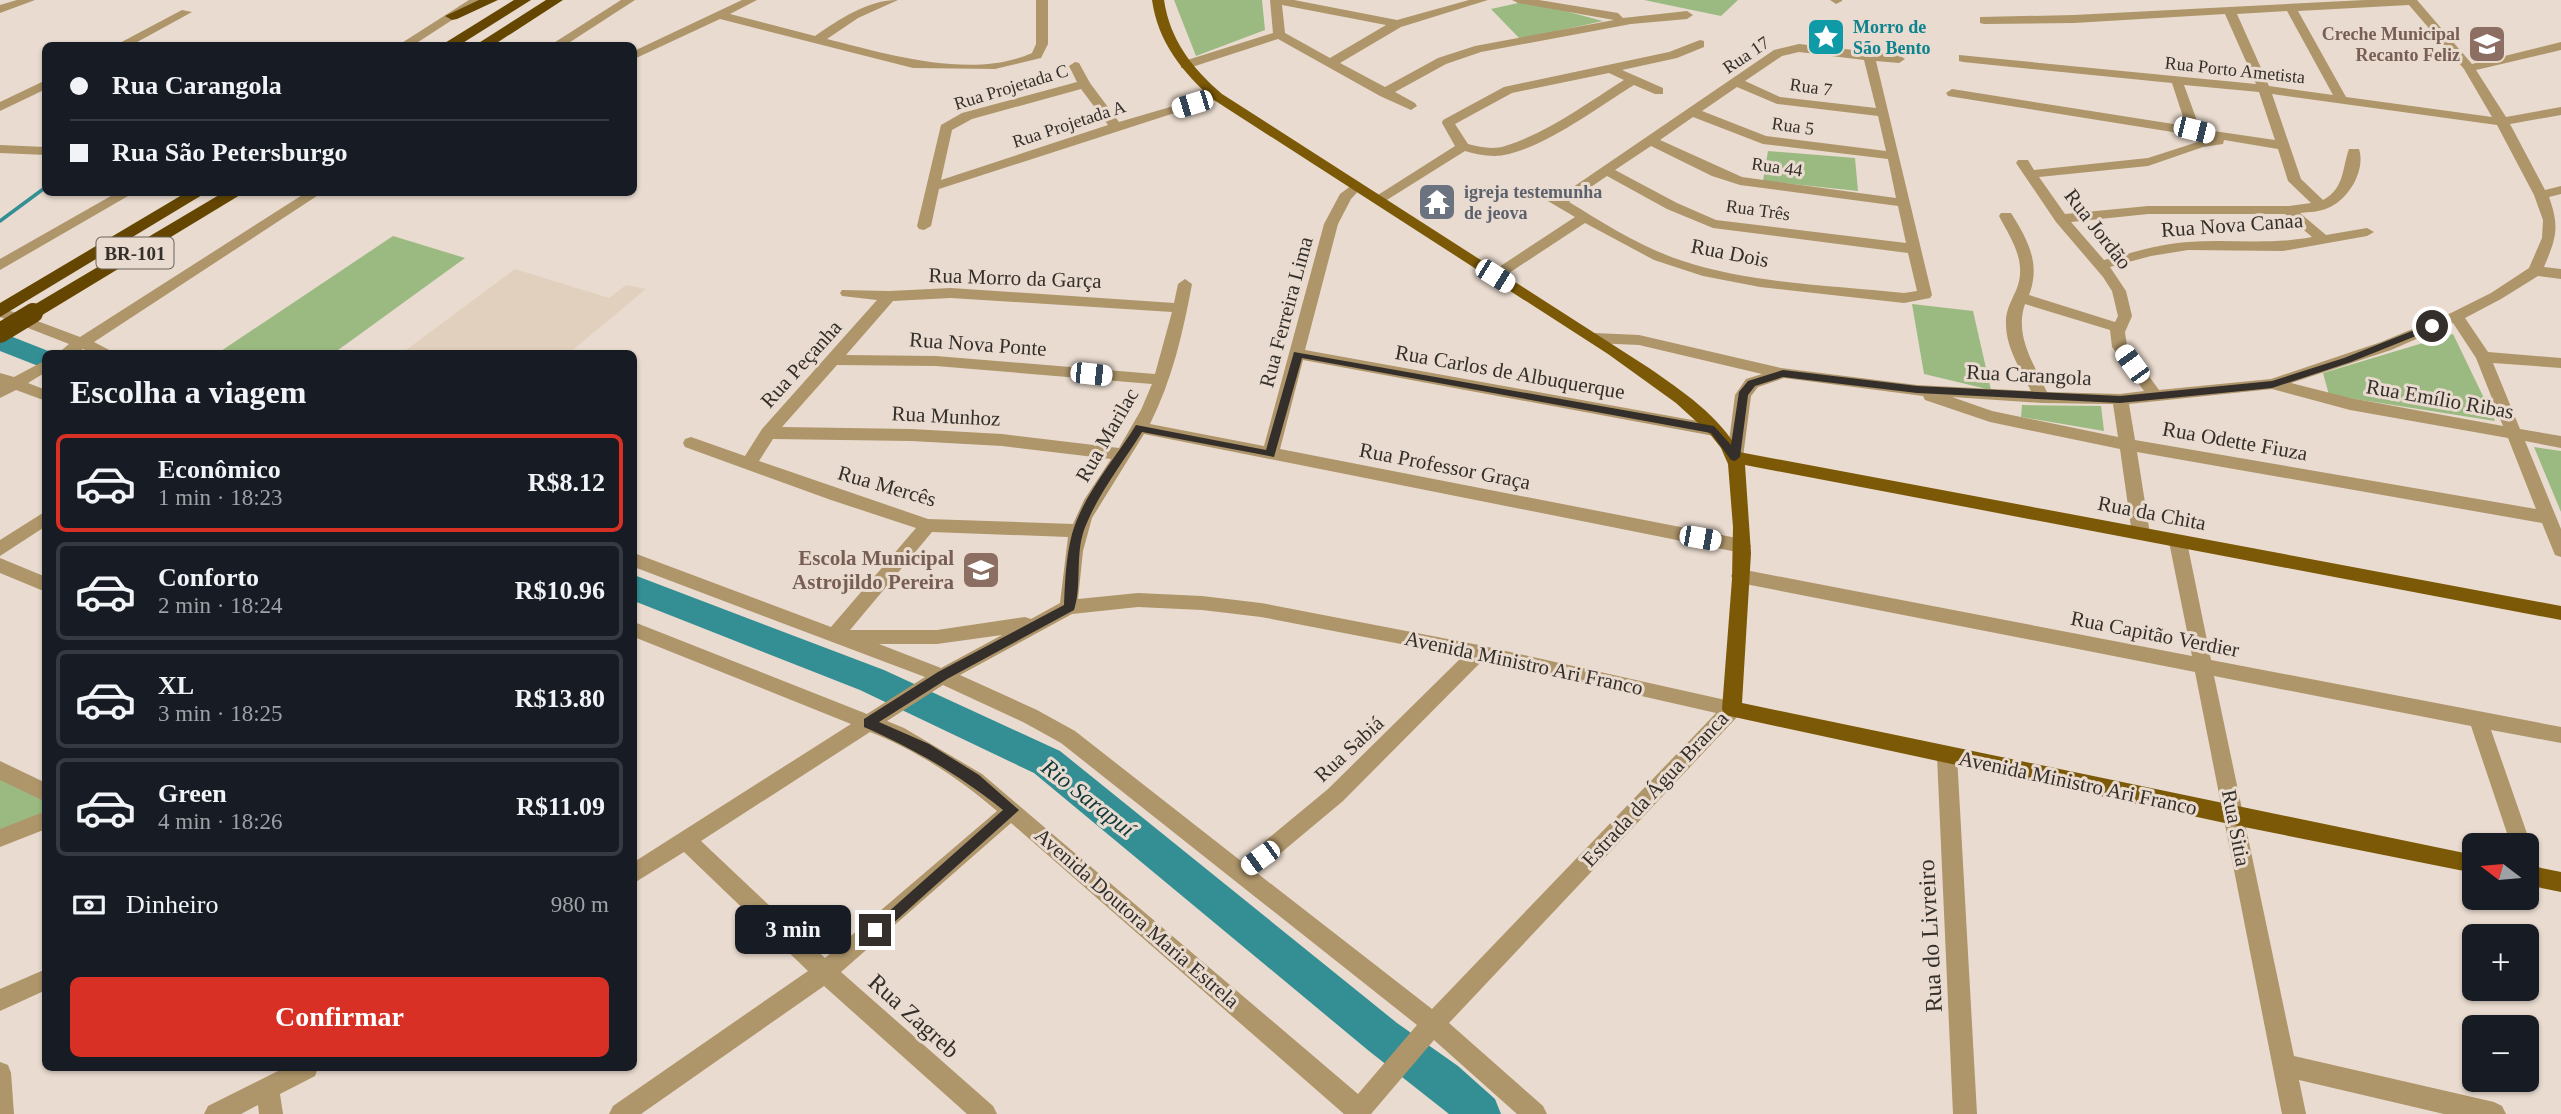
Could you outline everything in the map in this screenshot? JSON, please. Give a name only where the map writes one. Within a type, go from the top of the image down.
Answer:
[{"type":"highway","points":[[452,16],[491,0]]},
{"type":"highway","points":[[454,42],[524,0]]},
{"type":"highway","points":[[487,42],[556,0]]},
{"type":"highway","points":[[501,42],[526,18]]},
{"type":"highway","name":"BR-101","points":[[4,309],[192,196]]},
{"type":"highway","name":"BR-101","points":[[0,333],[230,196]]},
{"type":"main road","points":[[1158,0],[1159,16],[1185,65],[1218,97],[1594,338],[1674,393],[1714,430],[1735,457]]},
{"type":"main road","name":"Rua da Chita","points":[[1735,457],[2561,613]]},
{"type":"main road","name":"Estrada da Água Branca","points":[[1732,709],[1742,545],[1735,457]]},
{"type":"main road","name":"Avenida Ministro Ari Franco","points":[[1732,709],[2462,862]]},
{"type":"main road","points":[[2539,875],[2561,882]]},
{"type":"street","points":[[0,9],[29,0]]},
{"type":"street","points":[[409,42],[477,0]]},
{"type":"street","points":[[561,42],[629,0]]},
{"type":"street","points":[[637,54],[751,0]]},
{"type":"street","points":[[816,40],[854,16],[892,0]]},
{"type":"street","points":[[719,15],[928,66],[1022,61],[1032,58],[1040,51],[1042,0]]},
{"type":"street","points":[[1279,35],[1277,0],[1396,24]]},
{"type":"street","points":[[1332,62],[1396,24],[1482,0]]},
{"type":"street","points":[[1518,0],[1631,20]]},
{"type":"street","points":[[1984,20],[2062,19],[2412,0],[2469,68],[2541,195],[2550,220],[2549,238],[2535,271],[2561,274]]},
{"type":"street","points":[[2291,8],[2342,100]]},
{"type":"street","points":[[2229,10],[2264,89],[2295,181],[2322,206]]},
{"type":"street","points":[[128,42],[186,12]]},
{"type":"street","points":[[1384,93],[1459,54],[1631,20],[1687,15]]},
{"type":"street","points":[[1185,65],[1279,35],[1410,106]]},
{"type":"street","points":[[1633,80],[1558,127],[1506,151],[1485,152],[1463,147],[1454,137],[1448,123],[1508,90],[1673,55],[1700,44]]},
{"type":"street","points":[[2469,68],[2561,46]]},
{"type":"street","name":"Rua 17","points":[[1560,202],[1788,48],[1899,59]]},
{"type":"street","points":[[1869,57],[1915,249]]},
{"type":"street","name":"Rua Porto Ametista","points":[[1963,58],[2264,89],[2502,122],[2561,111]]},
{"type":"street","name":"Rua Projetada C","points":[[924,226],[942,137],[953,122],[1084,84],[1074,66]]},
{"type":"street","points":[[1610,69],[1659,91]]},
{"type":"street","points":[[2177,81],[2194,130]]},
{"type":"street","name":"Rua 7","points":[[1737,82],[1777,100],[1884,113]]},
{"type":"street","points":[[1084,84],[1116,127]]},
{"type":"street","points":[[0,107],[42,86]]},
{"type":"street","points":[[1952,93],[2285,146]]},
{"type":"street","name":"Rua Projetada A","points":[[932,187],[1218,97]]},
{"type":"street","name":"Rua 5","points":[[1693,112],[1763,140],[1894,156]]},
{"type":"street","name":"Rua Jordão","points":[[2156,397],[2120,347],[2117,338],[2125,316],[2119,291],[2102,265],[2062,219],[2027,169],[2148,162],[2197,143],[2235,140]]},
{"type":"street","name":"Rua 44","points":[[1652,141],[1717,173],[1740,181],[1905,203]]},
{"type":"street","points":[[1377,200],[1463,147]]},
{"type":"street","points":[[0,149],[42,151]]},
{"type":"street","points":[[2062,219],[2148,210],[2288,210],[2322,206],[2335,199],[2344,188],[2353,170],[2354,152]]},
{"type":"street","name":"Rua Três","points":[[1607,171],[1672,206],[1713,224],[1915,249]]},
{"type":"street","name":"Rua Ferreira Lima","points":[[1270,455],[1331,224],[1345,197],[1356,186]]},
{"type":"street","points":[[2541,195],[2561,190]]},
{"type":"street","name":"Rua Dois","points":[[1541,191],[1645,250],[1701,271],[1904,298],[1923,297],[1925,291],[1915,249]]},
{"type":"street","points":[[0,265],[122,196]]},
{"type":"street","points":[[70,350],[311,196]]},
{"type":"street","points":[[2288,210],[2322,239]]},
{"type":"street","points":[[2006,216],[2026,254],[2029,267],[2027,282],[2012,320],[2014,335],[2042,398]]},
{"type":"street","points":[[1495,276],[1585,217]]},
{"type":"street","name":"Rua Nova Canaa","points":[[2102,265],[2150,252],[2188,246],[2283,247],[2367,232]]},
{"type":"street","name":"Rua Carangola","points":[[1735,457],[1743,395],[1752,383],[1783,373],[1918,390],[2042,398],[2156,397],[2272,384],[2386,346],[2456,316],[2496,296],[2535,271]]},
{"type":"street","name":"Rua Marilac","points":[[1069,607],[1071,568],[1078,531],[1140,428],[1162,380],[1185,284]]},
{"type":"street","name":"Rua Morro da Garça","points":[[847,293],[889,296],[951,293],[1181,308]]},
{"type":"street","name":"Rua Peçanha","points":[[749,463],[768,433],[889,296]]},
{"type":"street","points":[[2021,298],[2119,328]]},
{"type":"street","points":[[4,309],[102,350]]},
{"type":"street","points":[[2456,316],[2483,357],[2561,550]]},
{"type":"street","points":[[107,350],[106,336],[117,320]]},
{"type":"street","points":[[1594,338],[1639,340],[1783,373]]},
{"type":"street","name":"Rua Carlos de Albuquerque","points":[[1298,354],[1714,430]]},
{"type":"street","points":[[2483,357],[2561,363]]},
{"type":"street","name":"Rua Nova Ponte","points":[[834,360],[936,361],[1162,380]]},
{"type":"street","name":"Rua Emílio Ribas","points":[[2272,384],[2350,404],[2561,442]]},
{"type":"street","points":[[4,388],[36,387]]},
{"type":"street","name":"Rua Odette Fiuza","points":[[1918,390],[1990,416],[2127,445],[2549,518]]},
{"type":"street","points":[[2120,399],[2141,534]]},
{"type":"street","name":"Rua Professor Graça","points":[[1140,428],[1742,545]]},
{"type":"street","name":"Rua Munhoz","points":[[768,433],[911,435],[1002,440],[1122,454]]},
{"type":"street","name":"Rua Mercês","points":[[691,443],[837,496],[928,524],[1078,531]]},
{"type":"street","points":[[0,548],[42,520]]},
{"type":"street","points":[[834,636],[928,524]]},
{"type":"street","name":"Rua Sitia","points":[[2178,541],[2294,1114]]},
{"type":"street","points":[[637,561],[834,636],[935,680],[1030,716],[1068,737],[1433,1024],[1535,1114]]},
{"type":"street","points":[[0,565],[42,584]]},
{"type":"street","name":"Rua Capitão Verdier","points":[[1740,576],[2561,736]]},
{"type":"street","name":"Avenida Ministro Ari Franco","points":[[637,871],[935,680],[1069,607],[1138,600],[1202,603],[1261,610],[1479,652],[1732,709]]},
{"type":"street","points":[[834,636],[937,637],[1038,622]]},
{"type":"street","name":"Avenida Doutora Maria Estrela","points":[[637,630],[876,718],[975,779],[1357,1112]]},
{"type":"street","name":"Rua Sabiá","points":[[1242,872],[1279,845],[1394,738],[1479,652]]},
{"type":"street","name":"Estrada da Água Branca","points":[[1357,1112],[1433,1024],[1732,709]]},
{"type":"street","points":[[2478,719],[2517,833]]},
{"type":"street","name":"Rua do Livreiro","points":[[1947,756],[1965,1114]]},
{"type":"street","points":[[0,770],[42,791]]},
{"type":"street","points":[[621,1114],[825,972],[1012,810]]},
{"type":"street","points":[[0,838],[42,822]]},
{"type":"street","name":"Rua Zagreb","points":[[686,841],[825,972],[985,1114]]},
{"type":"street","points":[[0,1000],[42,981]]},
{"type":"street","points":[[2284,1065],[2494,1114]]},
{"type":"street","points":[[216,1114],[301,1071]]},
{"type":"street","points":[[0,1073],[2,1114]]},
{"type":"street","points":[[268,1087],[271,1114]]},
{"type":"shaded area","points":[[515,269],[609,298],[626,285],[646,289],[573,350],[406,350]]},
{"type":"green space","points":[[1174,0],[1262,0],[1265,30],[1196,56]]},
{"type":"green space","points":[[1644,0],[1738,0],[1721,16]]},
{"type":"green space","points":[[1527,1],[1603,21],[1520,39],[1491,9]]},
{"type":"green space","points":[[1768,151],[1855,158],[1858,191],[1763,181]]},
{"type":"green space","points":[[393,236],[465,258],[338,350],[222,350]]},
{"type":"green space","points":[[1912,304],[1973,311],[1991,390],[1924,374]]},
{"type":"green space","points":[[2453,334],[2495,421],[2329,395],[2323,373]]},
{"type":"green space","points":[[2022,405],[2101,406],[2104,431],[2021,417]]},
{"type":"green space","points":[[2534,447],[2561,451],[2561,512]]},
{"type":"green space","points":[[0,770],[42,791],[42,821],[0,838]]},
{"type":"waterway","name":"Rio Sarapuí","points":[[0,221],[42,190]]},
{"type":"waterway","name":"Rio Sarapuí","points":[[0,341],[42,358]]},
{"type":"waterway","name":"Rio Sarapuí","points":[[637,589],[872,680],[1047,762],[1383,1037],[1443,1081],[1480,1114]]},
{"type":"place","name":"Morro de São Bento","points":[[1826,37]]},
{"type":"place","name":"Creche Municipal Recanto Feliz","points":[[2487,44]]},
{"type":"place","name":"igreja testemunha de jeova","points":[[1437,202]]},
{"type":"place","name":"Escola Municipal Astrojildo Pereira","points":[[981,570]]},
{"type":"route","points":[[875,930],[1012,810],[975,779],[925,748],[868,723],[942,676],[1069,607],[1071,568],[1078,531],[1096,496],[1140,428],[1270,455],[1298,354],[1714,430],[1735,457],[1743,395],[1747,388],[1759,380],[1783,373],[1917,390],[2060,399],[2120,399],[2272,384],[2386,346],[2432,326]]}]
